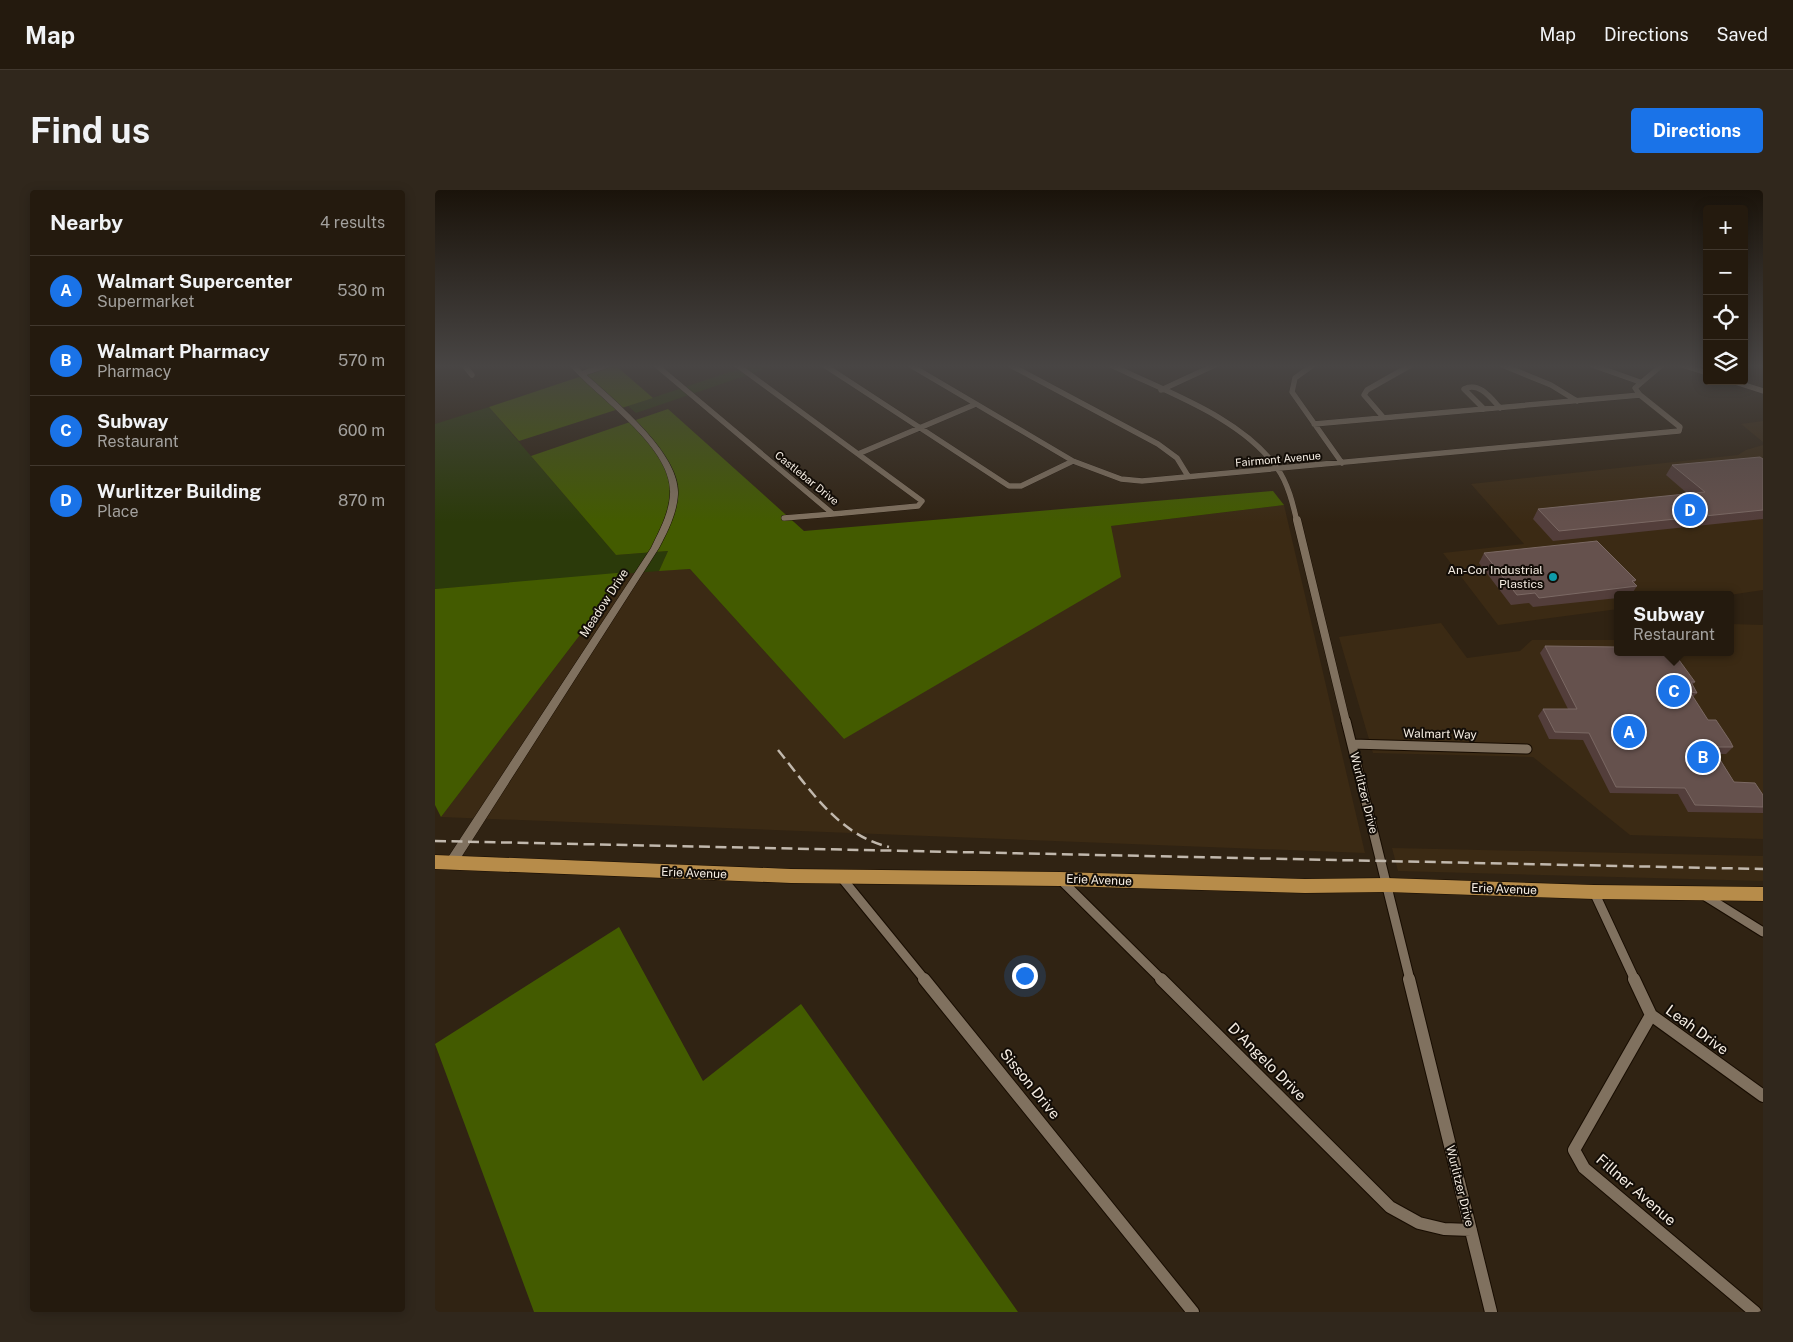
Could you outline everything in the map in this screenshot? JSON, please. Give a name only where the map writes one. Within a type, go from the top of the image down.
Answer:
[{"type":"main road","name":"Erie Avenue","points":[[435,862],[629,872],[841,877],[1060,879],[1305,886],[1387,885],[1594,892],[1763,894]]},
{"type":"street","name":"Meadow Drive","points":[[451,863],[655,548],[667,525],[672,509],[673,483],[669,465],[664,455],[627,417]]},
{"type":"street","name":"Castlebar Drive","points":[[718,417],[833,514],[918,506],[922,501],[858,454]]},
{"type":"street","points":[[808,417],[858,454],[945,417]]},
{"type":"street","points":[[904,417],[1009,486],[1021,486],[1073,461]]},
{"type":"street","name":"Fairmont Avenue","points":[[999,417],[1073,461],[1121,479],[1142,481],[1679,431],[1679,427],[1667,417]]},
{"type":"street","points":[[1108,417],[1158,444],[1177,458],[1188,476]]},
{"type":"street","name":"Wurlitzer Drive","points":[[1217,417],[1252,440],[1278,469],[1291,497],[1491,1312]]},
{"type":"street","points":[[1309,417],[1342,463]]},
{"type":"street","points":[[1313,424],[1379,417]]},
{"type":"street","points":[[784,518],[833,514]]},
{"type":"street","name":"Walmart Way","points":[[1352,744],[1527,749]]},
{"type":"street","name":"Sisson Drive","points":[[841,877],[1193,1312]]},
{"type":"street","name":"D'Angelo Drive","points":[[1060,879],[1390,1207],[1419,1223],[1444,1229],[1471,1230]]},
{"type":"street","name":"Leah Drive","points":[[1594,892],[1651,1015],[1763,1096]]},
{"type":"street","points":[[1700,893],[1763,932]]},
{"type":"street","name":"Fillner Avenue","points":[[1651,1015],[1574,1150],[1584,1168],[1755,1312]]},
{"type":"shaded area","points":[[1763,421],[1763,442],[1741,424]]},
{"type":"shaded area","points":[[1763,445],[1763,590],[1734,594],[1734,591],[1614,591],[1614,610],[1498,625],[1443,553],[1524,544],[1471,484],[1738,455],[1746,450]]},
{"type":"shaded area","points":[[1284,505],[1365,853],[441,817],[628,572],[690,569],[844,739],[1111,526]]},
{"type":"shaded area","points":[[1441,623],[1467,658],[1520,651],[1532,640],[1614,640],[1614,656],[1734,656],[1734,624],[1763,625],[1763,839],[1630,835],[1533,757],[1373,753],[1339,637]]},
{"type":"shaded area","points":[[1392,848],[1763,856],[1763,881],[1398,871]]},
{"type":"green space","points":[[456,417],[498,417],[616,555],[668,551],[659,571],[435,589],[435,424]]},
{"type":"green space","points":[[498,417],[593,417],[519,441]]},
{"type":"green space","points":[[644,417],[677,417],[804,531],[1273,491],[1284,505],[1111,526],[1121,577],[844,739],[690,569],[659,571],[668,551],[616,555],[531,456]]},
{"type":"green space","points":[[628,572],[441,817],[435,805],[435,589]]},
{"type":"green space","points":[[619,927],[703,1081],[801,1004],[1018,1312],[534,1312],[435,1044]]},
{"type":"building","points":[[1760,457],[1763,459],[1763,510],[1559,531],[1538,509],[1705,492],[1672,465]]},
{"type":"building","name":"An-Cor Industrial Plastics","points":[[1597,541],[1636,580],[1632,581],[1637,586],[1539,598],[1535,593],[1517,595],[1484,553]]},
{"type":"building","points":[[1545,646],[1614,647],[1614,656],[1667,656],[1669,660],[1679,660],[1695,682],[1691,682],[1697,693],[1690,692],[1708,720],[1716,720],[1733,747],[1712,747],[1734,782],[1755,783],[1763,795],[1763,807],[1695,805],[1685,788],[1616,787],[1589,733],[1555,732],[1543,709],[1577,709]]},
{"type":"railway","points":[[778,750],[813,794],[840,821],[871,841],[889,847]]},
{"type":"railway","points":[[435,841],[1763,869]]},
{"type":"place","name":"Wurlitzer Building","points":[[1690,510]]},
{"type":"place","name":"An-Cor Industrial Plastics","points":[[1553,577]]},
{"type":"place","name":"Subway","points":[[1674,691]]},
{"type":"place","name":"Walmart Supercenter","points":[[1629,732]]},
{"type":"place","name":"Walmart Pharmacy","points":[[1703,757]]}]
